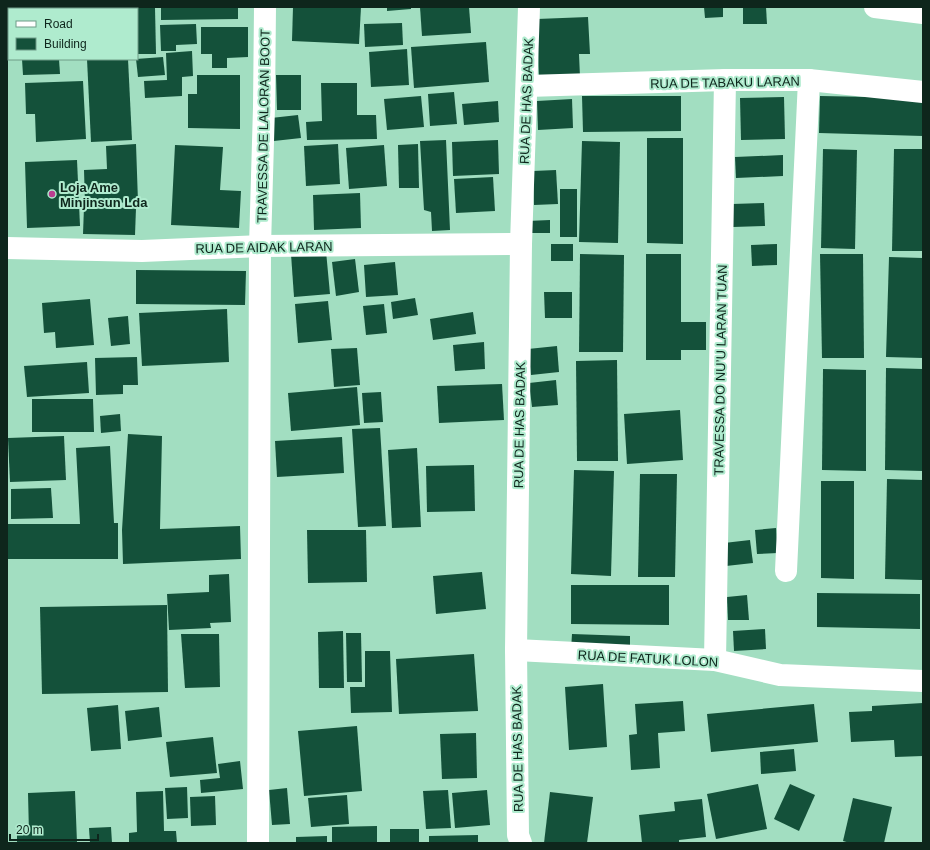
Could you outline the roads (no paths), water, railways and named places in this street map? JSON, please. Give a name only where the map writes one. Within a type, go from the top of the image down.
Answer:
[{"type":"street","name":"TRAVESSA DE LALORAN BOOT","points":[[258,843],[260,246],[265,7]]},
{"type":"street","name":"RUA DE HAS BADAK","points":[[521,843],[518,835],[516,650],[521,244],[529,7]]},
{"type":"street","points":[[875,7],[923,13]]},
{"type":"street","name":"RUA DE TABAKU LARAN","points":[[527,86],[725,80],[809,80],[923,92]]},
{"type":"street","name":"TRAVESSA DO NU’U LARAN TUAN","points":[[715,660],[725,80]]},
{"type":"street","points":[[786,571],[809,80]]},
{"type":"street","name":"RUA DE AIDAK LARAN","points":[[7,248],[142,251],[260,246],[521,244]]},
{"type":"street","name":"RUA DE FATUK LOLON","points":[[516,650],[715,660],[780,675],[923,681]]},
{"type":"place","name":"Loja Ame Minjinsun Lda","points":[[52,194]]}]
